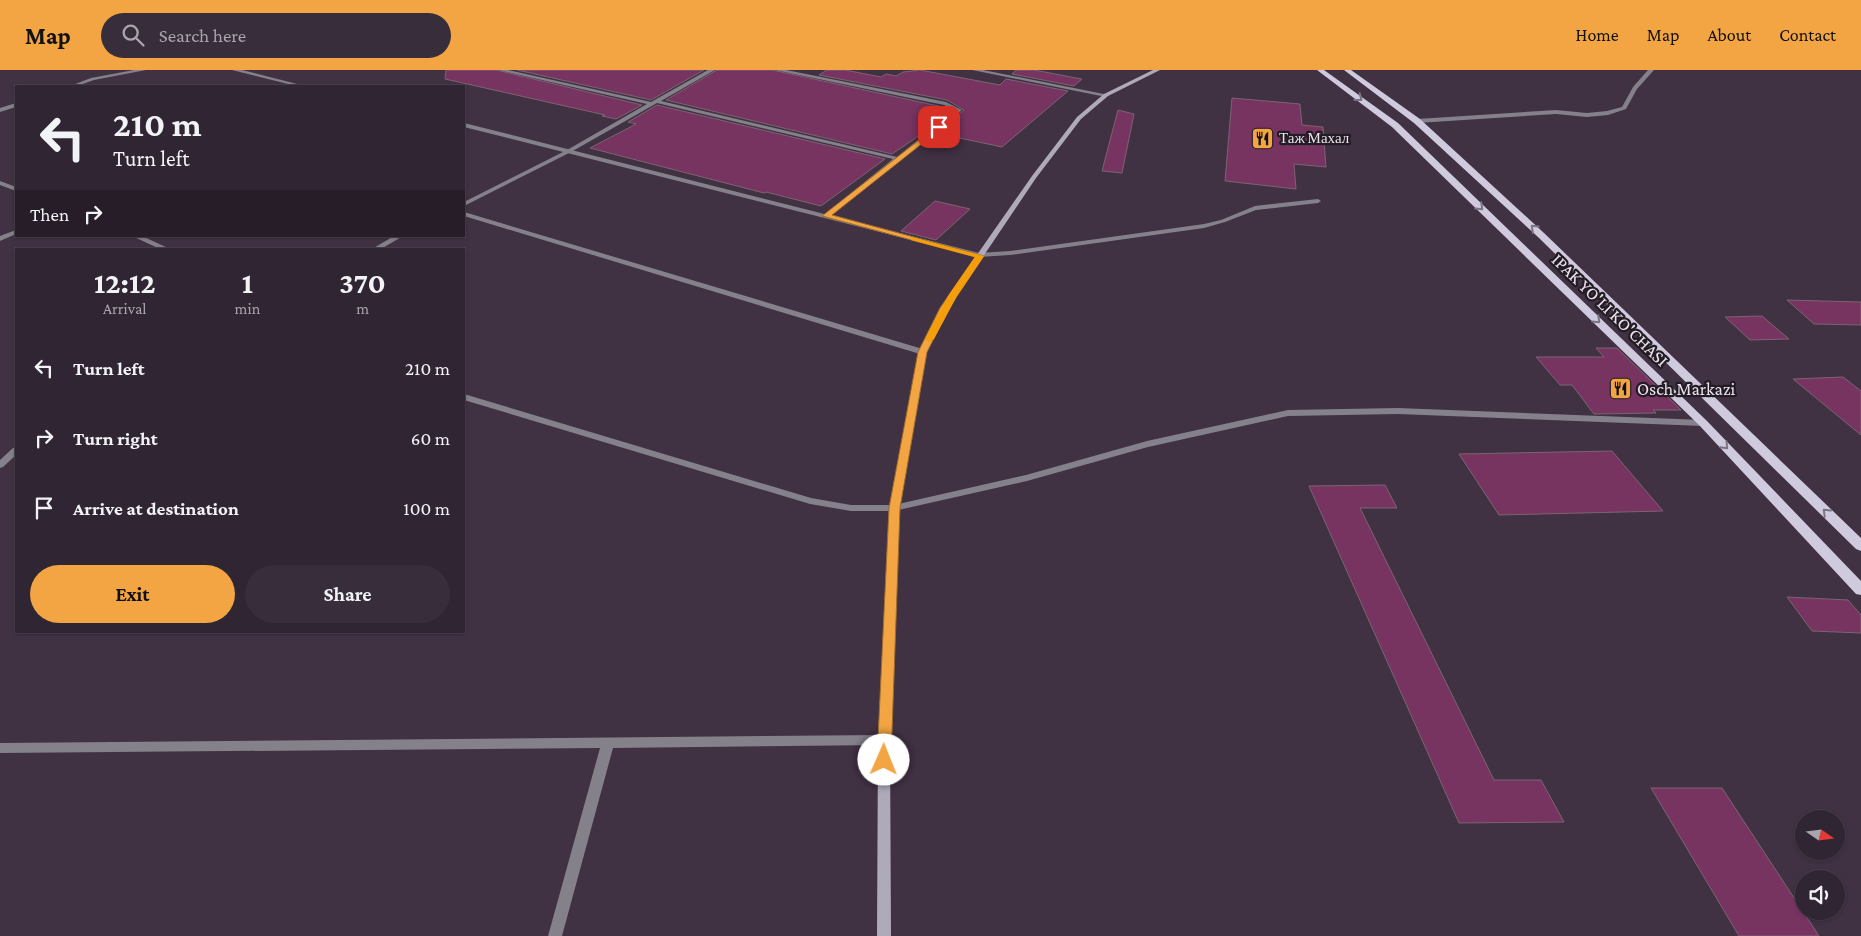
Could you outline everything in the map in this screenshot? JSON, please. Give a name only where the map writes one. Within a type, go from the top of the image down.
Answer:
[{"type":"main road","points":[[884,936],[884,740],[894,508],[923,352],[945,308],[1034,177],[1079,118],[1106,95],[1157,70]]},
{"type":"main road","name":"IPAK YO'LI KO'CHASI","points":[[1320,70],[1395,125],[1703,423],[1861,590]]},
{"type":"main road","name":"IPAK YO'LI KO'CHASI","points":[[1347,70],[1417,120],[1541,234],[1861,546]]},
{"type":"street","points":[[76,85],[93,79],[143,70]]},
{"type":"street","points":[[235,70],[298,85]]},
{"type":"street","points":[[501,70],[656,103],[899,159]]},
{"type":"street","points":[[465,203],[569,151],[712,70]]},
{"type":"street","points":[[778,70],[946,104],[959,110],[826,216]]},
{"type":"street","points":[[975,70],[1106,95]]},
{"type":"street","points":[[1417,120],[1556,112],[1587,115],[1608,113],[1624,108],[1635,88],[1651,70]]},
{"type":"street","points":[[0,110],[15,105]]},
{"type":"street","points":[[465,126],[980,256],[1204,226],[1223,221],[1255,208],[1318,201]]},
{"type":"street","points":[[0,183],[15,189]]},
{"type":"street","points":[[465,214],[923,352]]},
{"type":"street","points":[[0,239],[15,232]]},
{"type":"street","points":[[137,237],[165,248]]},
{"type":"street","points":[[377,248],[398,237]]},
{"type":"street","points":[[465,396],[810,501],[843,507],[894,508],[1026,478],[1147,444],[1288,413],[1398,411],[1703,423]]},
{"type":"street","points":[[0,465],[15,451]]},
{"type":"street","points":[[0,748],[884,740]]},
{"type":"street","points":[[555,936],[608,742]]},
{"type":"building","points":[[446,70],[496,70],[642,105],[616,119],[445,79]]},
{"type":"building","points":[[517,70],[704,70],[651,100]]},
{"type":"building","points":[[717,70],[772,70],[951,110],[926,131],[892,154],[666,100]]},
{"type":"building","points":[[827,70],[845,70],[881,77],[886,74],[896,76],[903,72],[920,70],[1000,85],[1006,79],[1068,91],[1002,147],[936,133],[964,110],[947,100],[819,75]]},
{"type":"building","points":[[1016,70],[1034,70],[1082,79],[1074,86],[1012,74]]},
{"type":"building","points":[[1232,98],[1300,104],[1302,125],[1323,127],[1326,167],[1294,164],[1296,189],[1225,181]]},
{"type":"building","points":[[657,105],[885,159],[821,206],[590,148],[636,124],[628,122]]},
{"type":"building","points":[[1118,110],[1134,114],[1122,173],[1102,171]]},
{"type":"building","points":[[935,201],[970,209],[936,240],[901,231]]},
{"type":"building","points":[[1787,300],[1861,302],[1861,325],[1814,324]]},
{"type":"building","points":[[1762,316],[1789,339],[1750,340],[1725,317]]},
{"type":"building","points":[[1596,348],[1617,348],[1681,410],[1653,410],[1656,413],[1594,414],[1572,385],[1560,385],[1536,357],[1604,357]]},
{"type":"building","points":[[1843,377],[1861,391],[1861,435],[1793,379]]},
{"type":"building","points":[[1612,451],[1663,511],[1499,515],[1459,454]]},
{"type":"building","points":[[1385,485],[1397,508],[1360,508],[1494,780],[1541,780],[1564,822],[1459,823],[1309,486]]},
{"type":"building","points":[[1787,597],[1848,600],[1861,615],[1861,633],[1812,631]]},
{"type":"building","points":[[1651,788],[1722,788],[1795,899],[1795,920],[1809,920],[1819,936],[1739,936]]},
{"type":"slow traffic","points":[[914,238],[980,256],[952,296],[929,339]]},
{"type":"place","name":"Таж Махал","points":[[1263,138]]},
{"type":"place","name":"Osch Markazi","points":[[1621,389]]},
{"type":"route","points":[[884,760],[894,508],[923,352],[952,296],[980,256],[826,216],[939,127]]}]
